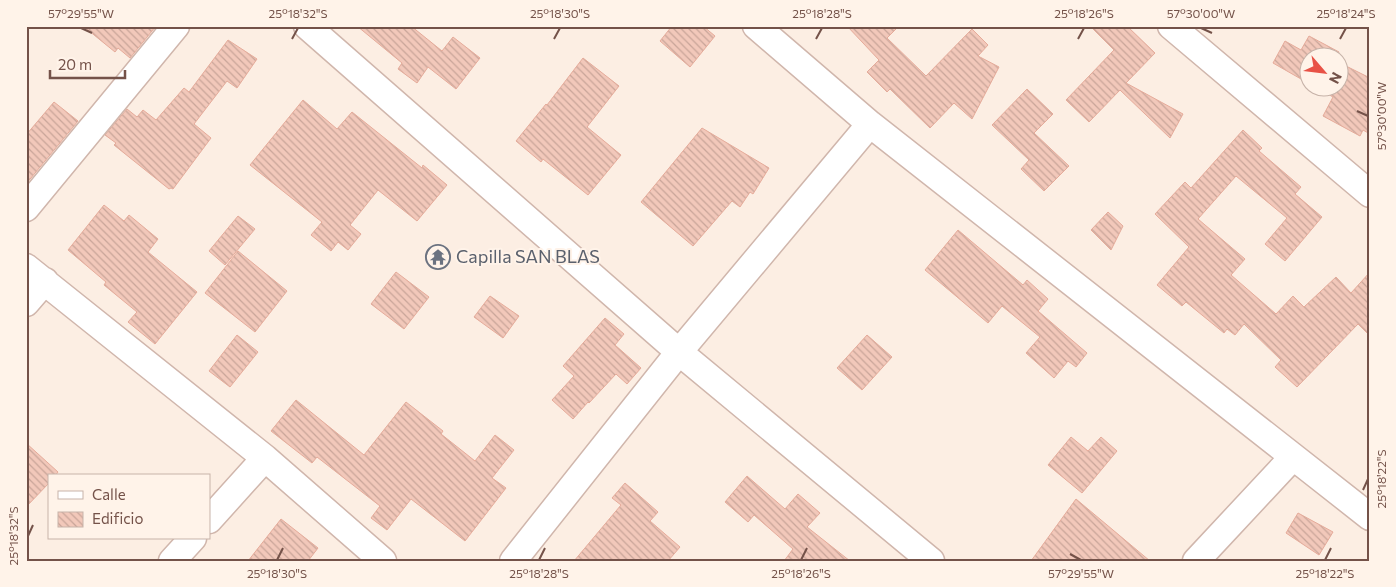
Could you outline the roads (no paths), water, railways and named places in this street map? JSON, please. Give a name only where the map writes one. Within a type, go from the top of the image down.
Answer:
[{"type":"street","points":[[26,208],[176,26]]},
{"type":"street","points":[[307,26],[679,352],[931,561]]},
{"type":"street","points":[[756,26],[870,124],[1370,516]]},
{"type":"street","points":[[1171,26],[1370,194]]},
{"type":"street","points":[[513,561],[679,352],[870,124]]},
{"type":"street","points":[[26,303],[36,274],[266,458],[383,561]]},
{"type":"street","points":[[1196,561],[1293,456]]},
{"type":"street","points":[[210,519],[266,458]]},
{"type":"street","points":[[172,561],[191,540]]},
{"type":"place","name":"Capilla SAN BLAS","points":[[438,257]]}]
